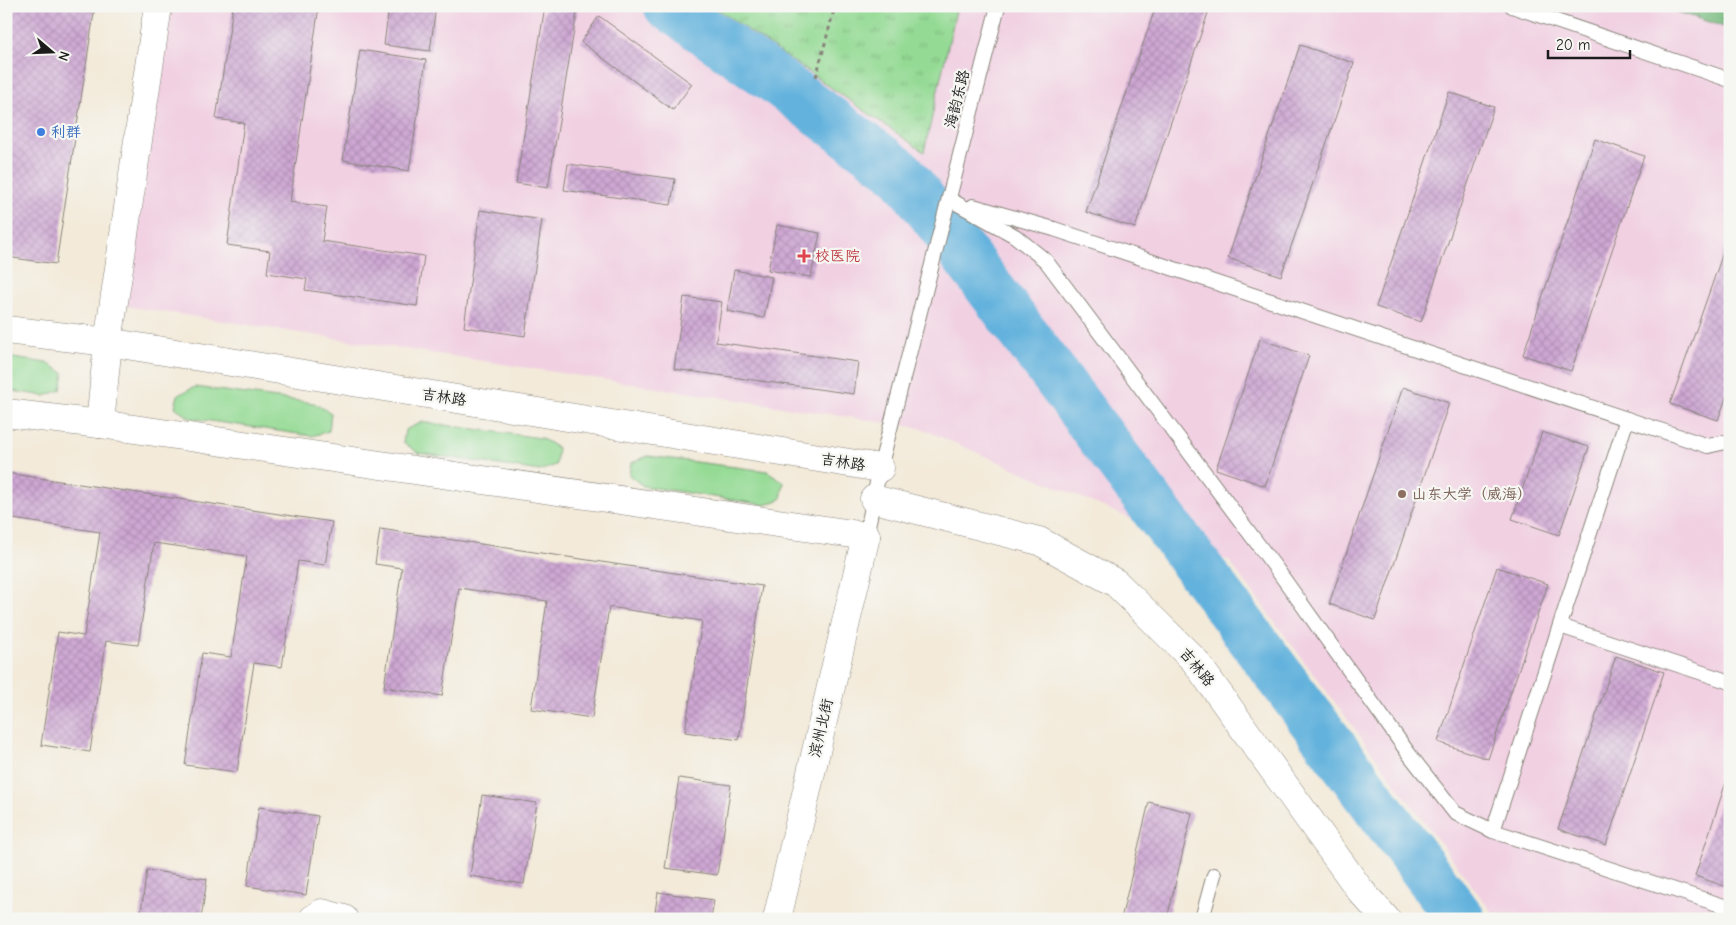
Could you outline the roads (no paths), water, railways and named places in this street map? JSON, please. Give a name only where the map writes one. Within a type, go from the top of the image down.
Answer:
[{"type":"main road","points":[[100,424],[108,342],[158,6]]},
{"type":"main road","name":"吉林路","points":[[6,330],[108,342],[880,468]]},
{"type":"main road","points":[[6,413],[100,424],[866,536]]},
{"type":"main road","name":"吉林路","points":[[874,499],[1039,541],[1116,583],[1195,660],[1360,890],[1386,919]]},
{"type":"main road","name":"滨州北街","points":[[777,919],[866,536]]},
{"type":"main road","points":[[313,919],[322,913],[344,919]]},
{"type":"lane","name":"海韵东路","points":[[866,536],[880,468],[998,6]]},
{"type":"lane","points":[[1512,6],[1730,80]]},
{"type":"lane","points":[[949,199],[1054,229],[1708,446],[1730,441]]},
{"type":"lane","points":[[949,199],[1014,236],[1046,261],[1278,571],[1414,761],[1455,813],[1492,831],[1730,908]]},
{"type":"lane","points":[[1492,831],[1627,419]]},
{"type":"lane","points":[[1560,626],[1730,682]]},
{"type":"lane","points":[[1202,919],[1214,875]]},
{"type":"waterway","points":[[668,6],[770,76],[901,173],[989,287],[1461,919]]},
{"type":"place","name":"利群","points":[[41,132]]},
{"type":"place","name":"校医院","points":[[804,256]]},
{"type":"place","name":"山东大学（威海）","points":[[1402,494]]}]
